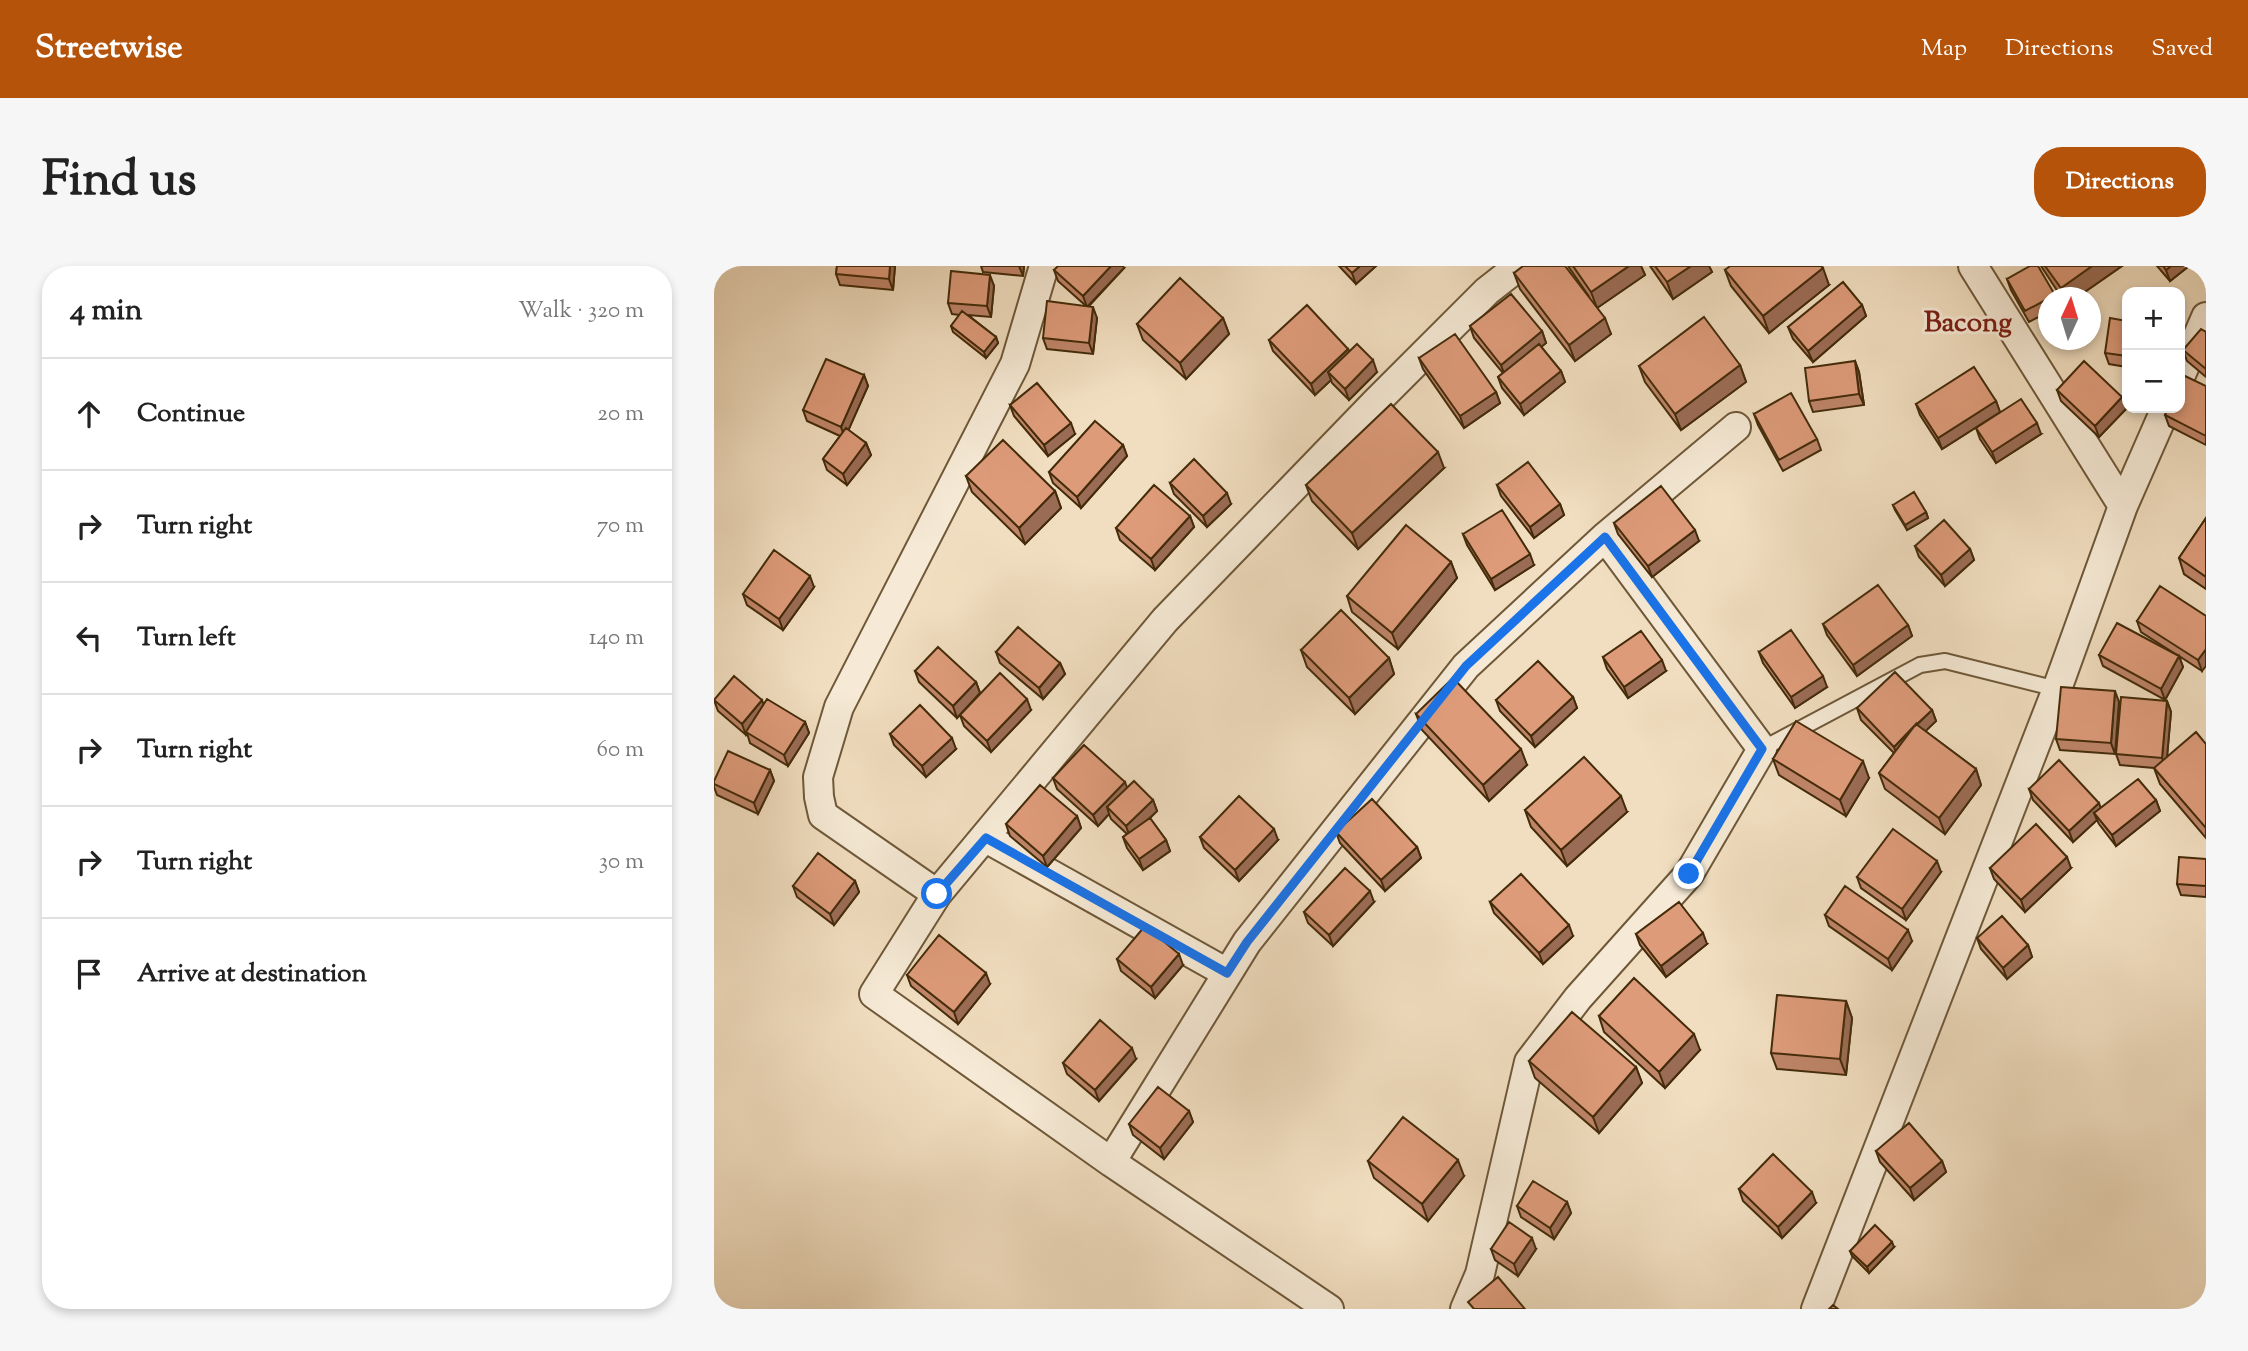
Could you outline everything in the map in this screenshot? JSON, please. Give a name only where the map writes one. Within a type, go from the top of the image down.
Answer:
[{"type":"street","points":[[937,894],[823,815],[818,777],[839,707],[1015,364],[1044,266]]},
{"type":"street","points":[[1329,1309],[874,995],[937,894],[1165,620],[1385,393],[1488,291],[1519,266]]},
{"type":"street","points":[[1973,266],[2123,506]]},
{"type":"street","points":[[2185,365],[2206,317]]},
{"type":"street","points":[[1816,1309],[2057,689],[2123,506],[2164,413]]},
{"type":"street","points":[[1111,1161],[1247,942],[1466,666],[1605,537],[1736,427]]},
{"type":"street","points":[[1465,1309],[1479,1274],[1530,1062],[1578,998],[1689,874],[1762,749],[1605,537]]},
{"type":"street","points":[[986,838],[1227,973]]},
{"type":"lane","points":[[1762,749],[1920,665],[1945,661],[2057,689]]},
{"type":"building","points":[[837,266],[890,266],[889,279],[836,274]]},
{"type":"building","points":[[1058,266],[1111,266],[1083,296],[1054,270]]},
{"type":"building","points":[[1345,266],[1360,266],[1352,273]]},
{"type":"building","points":[[1523,266],[1565,266],[1605,318],[1569,345],[1514,273]]},
{"type":"building","points":[[1573,266],[1629,266],[1591,292]]},
{"type":"building","points":[[1655,266],[1691,266],[1667,282]]},
{"type":"building","points":[[1730,266],[1823,268],[1763,316],[1725,270]]},
{"type":"building","points":[[2030,266],[2038,266],[2050,287],[2038,287],[2038,304],[2025,311],[2007,279]]},
{"type":"building","points":[[2045,266],[2092,266],[2062,287]]},
{"type":"building","points":[[951,271],[990,275],[987,306],[948,303]]},
{"type":"building","points":[[1180,278],[1223,318],[1180,363],[1137,324]]},
{"type":"building","points":[[1843,282],[1862,305],[1808,351],[1788,327]]},
{"type":"building","points":[[1511,294],[1542,331],[1501,365],[1470,326]]},
{"type":"building","points":[[1047,301],[1093,307],[1089,343],[1043,338]]},
{"type":"building","points":[[1307,305],[1348,349],[1311,384],[1269,340]]},
{"type":"building","points":[[962,311],[996,337],[984,352],[951,326]]},
{"type":"building","points":[[1704,317],[1740,365],[1675,414],[1639,366]]},
{"type":"building","points":[[2110,318],[2122,320],[2122,355],[2105,353]]},
{"type":"building","points":[[2201,329],[2206,332],[2206,369],[2185,352],[2185,348]]},
{"type":"building","points":[[1455,334],[1496,392],[1460,416],[1419,358]]},
{"type":"building","points":[[1357,344],[1373,360],[1345,389],[1328,372]]},
{"type":"building","points":[[1539,344],[1561,371],[1520,404],[1498,377]]},
{"type":"building","points":[[826,359],[864,375],[841,427],[803,410]]},
{"type":"building","points":[[1855,361],[1859,394],[1809,401],[1805,368]]},
{"type":"building","points":[[2084,361],[2122,397],[2095,426],[2057,390]]},
{"type":"building","points":[[1974,367],[1996,401],[1938,438],[1916,404]]},
{"type":"building","points":[[2185,376],[2206,386],[2206,436],[2165,415],[2185,413]]},
{"type":"building","points":[[1037,383],[1071,423],[1044,445],[1010,405]]},
{"type":"building","points":[[1791,393],[1817,439],[1779,460],[1754,414]]},
{"type":"building","points":[[2021,399],[2037,423],[1992,452],[1976,428]]},
{"type":"building","points":[[1391,404],[1438,452],[1352,533],[1306,485]]},
{"type":"building","points":[[1095,421],[1123,445],[1077,497],[1049,472]]},
{"type":"building","points":[[846,428],[866,443],[843,474],[823,459]]},
{"type":"building","points":[[1003,440],[1055,491],[1019,528],[966,476]]},
{"type":"building","points":[[1194,459],[1227,493],[1203,516],[1170,483]]},
{"type":"building","points":[[1528,462],[1560,504],[1530,527],[1497,485]]},
{"type":"building","points":[[1154,485],[1190,516],[1151,559],[1116,528]]},
{"type":"building","points":[[1661,486],[1695,530],[1648,566],[1614,523]]},
{"type":"building","points":[[1914,492],[1926,512],[1905,525],[1893,505]]},
{"type":"building","points":[[1502,510],[1530,554],[1491,579],[1463,534]]},
{"type":"building","points":[[2206,518],[2206,577],[2179,558]]},
{"type":"building","points":[[1944,520],[1970,549],[1941,575],[1915,546]]},
{"type":"building","points":[[1406,525],[1451,562],[1392,633],[1347,596]]},
{"type":"building","points":[[774,550],[810,576],[779,619],[743,594]]},
{"type":"building","points":[[1878,585],[1908,625],[1853,665],[1823,624]]},
{"type":"building","points":[[2160,586],[2206,616],[2206,649],[2198,660],[2137,621]]},
{"type":"building","points":[[1341,610],[1389,658],[1349,698],[1301,650]]},
{"type":"building","points":[[2117,623],[2179,656],[2161,689],[2099,655]]},
{"type":"building","points":[[1018,627],[1060,663],[1039,688],[996,652]]},
{"type":"building","points":[[1791,630],[1823,676],[1791,697],[1759,652]]},
{"type":"building","points":[[1641,631],[1662,660],[1624,687],[1603,657]]},
{"type":"building","points":[[938,647],[976,682],[953,706],[915,671]]},
{"type":"building","points":[[1538,661],[1573,697],[1531,736],[1496,700]]},
{"type":"building","points":[[1895,672],[1932,710],[1894,747],[1857,708]]},
{"type":"building","points":[[1000,673],[1027,699],[987,741],[960,715]]},
{"type":"building","points":[[734,676],[762,700],[742,724],[714,700]]},
{"type":"building","points":[[1453,678],[1521,749],[1483,785],[1416,714]]},
{"type":"building","points":[[2061,687],[2115,691],[2111,743],[2056,739]]},
{"type":"building","points":[[2121,697],[2167,701],[2162,758],[2116,754]]},
{"type":"building","points":[[767,699],[805,722],[784,755],[746,732]]},
{"type":"building","points":[[920,705],[952,738],[922,766],[890,734]]},
{"type":"building","points":[[1796,721],[1863,761],[1840,800],[1773,759]]},
{"type":"building","points":[[1916,724],[1976,769],[1939,818],[1879,773]]},
{"type":"building","points":[[2196,732],[2206,744],[2206,828],[2154,768]]},
{"type":"building","points":[[1084,745],[1125,782],[1093,815],[1053,778]]},
{"type":"building","points":[[728,751],[770,770],[754,803],[714,784]]},
{"type":"building","points":[[1584,757],[1621,796],[1561,850],[1525,810]]},
{"type":"building","points":[[2059,760],[2099,803],[2069,831],[2029,789]]},
{"type":"building","points":[[2138,779],[2156,800],[2112,835],[2094,813]]},
{"type":"building","points":[[1134,781],[1153,800],[1126,826],[1107,807]]},
{"type":"building","points":[[1040,785],[1077,816],[1043,856],[1006,824]]},
{"type":"building","points":[[1239,796],[1274,829],[1235,870],[1200,837]]},
{"type":"building","points":[[1372,799],[1417,847],[1381,880],[1336,832]]},
{"type":"building","points":[[1150,818],[1166,840],[1139,859],[1123,837]]},
{"type":"building","points":[[2036,824],[2067,857],[2021,900],[1990,868]]},
{"type":"building","points":[[1893,829],[1937,861],[1902,909],[1857,877]]},
{"type":"building","points":[[818,853],[855,881],[830,914],[793,886]]},
{"type":"building","points":[[2179,857],[2206,859],[2206,886],[2177,884]]},
{"type":"building","points":[[1345,868],[1370,891],[1329,935],[1304,912]]},
{"type":"building","points":[[1521,874],[1569,925],[1539,953],[1490,902]]},
{"type":"building","points":[[1845,886],[1908,930],[1888,959],[1825,915]]},
{"type":"building","points":[[1679,902],[1703,933],[1661,966],[1636,934]]},
{"type":"building","points":[[2002,916],[2028,945],[2003,968],[1977,938]]},
{"type":"building","points":[[1145,926],[1179,954],[1151,987],[1117,959]]},
{"type":"building","points":[[939,935],[986,973],[954,1012],[907,975]]},
{"type":"building","points":[[1634,978],[1694,1034],[1659,1072],[1599,1016]]},
{"type":"building","points":[[1777,995],[1846,1001],[1840,1059],[1771,1053]]},
{"type":"building","points":[[1572,1012],[1636,1067],[1593,1117],[1529,1061]]},
{"type":"building","points":[[1100,1020],[1132,1048],[1095,1090],[1063,1063]]},
{"type":"building","points":[[1158,1087],[1189,1111],[1160,1148],[1129,1124]]},
{"type":"building","points":[[1403,1117],[1458,1160],[1422,1204],[1368,1161]]},
{"type":"building","points":[[1909,1123],[1942,1161],[1910,1188],[1876,1151]]},
{"type":"building","points":[[1773,1154],[1812,1192],[1778,1227],[1739,1189]]},
{"type":"building","points":[[1533,1181],[1567,1202],[1550,1228],[1517,1206]]},
{"type":"building","points":[[1509,1222],[1532,1238],[1514,1264],[1491,1249]]},
{"type":"building","points":[[1875,1225],[1892,1242],[1867,1267],[1850,1251]]},
{"type":"building","points":[[1498,1277],[1525,1309],[1474,1309],[1468,1302]]},
{"type":"district","name":"Bacong","points":[[1968,324]]},
{"type":"route","points":[[937,894],[986,838],[1227,973],[1247,942],[1466,666],[1605,537],[1762,749],[1689,874]]}]
